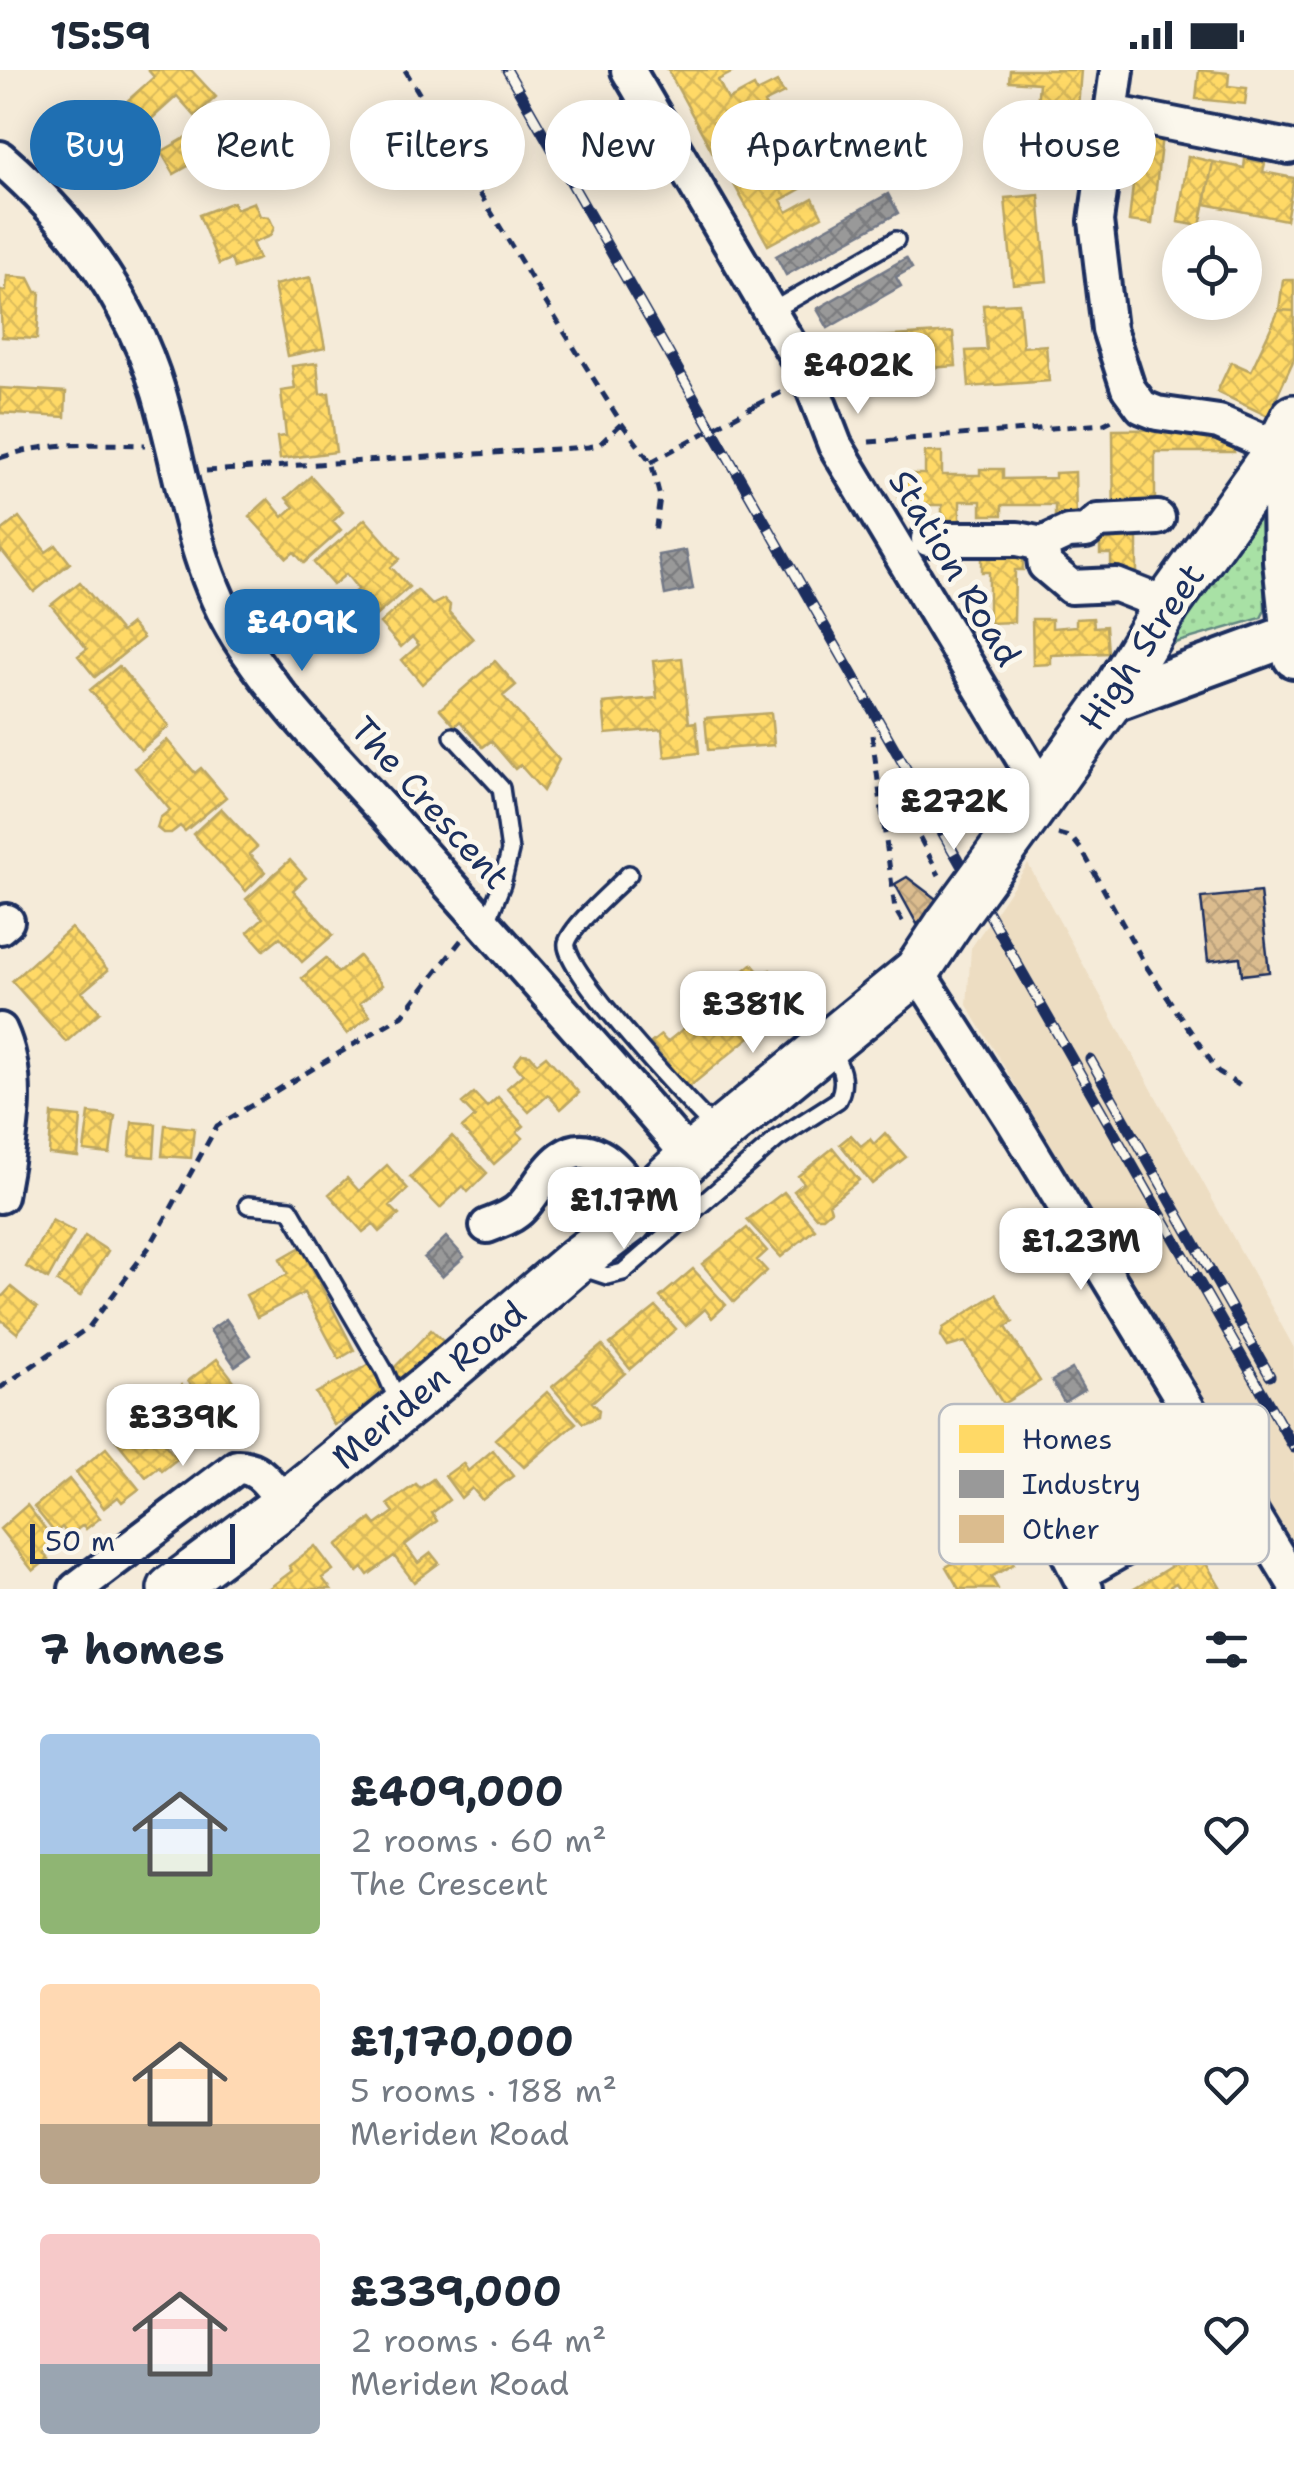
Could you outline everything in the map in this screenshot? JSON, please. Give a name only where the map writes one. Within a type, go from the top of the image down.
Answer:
[{"type":"main road","name":"High Street","points":[[931,931],[1109,702],[1166,604],[1285,437]]},
{"type":"main road","name":"Meriden Road","points":[[172,1589],[285,1504],[572,1264],[628,1222],[643,1201],[704,1145],[828,1044],[931,931]]},
{"type":"street","name":"Station Road","points":[[628,70],[808,378],[835,445],[1020,815]]},
{"type":"street","points":[[1112,100],[1116,70]]},
{"type":"street","points":[[1156,121],[1290,146]]},
{"type":"street","name":"The Crescent","points":[[0,158],[37,190],[62,219],[117,295],[147,354],[205,565],[237,635],[296,715],[478,916],[704,1145]]},
{"type":"street","points":[[1100,190],[1096,221],[1109,329],[1128,388],[1142,406],[1173,417],[1219,422],[1285,437],[1284,560],[1293,642],[1109,702]]},
{"type":"street","points":[[928,539],[1018,539],[1042,544],[1068,532],[1086,531],[1098,521],[1158,518]]},
{"type":"street","points":[[1086,531],[1093,540],[1092,583]]},
{"type":"street","points":[[1042,544],[1045,565],[1072,586],[1116,585],[1166,604]]},
{"type":"street","points":[[931,931],[1010,1116],[1186,1404]]},
{"type":"street","points":[[0,1030],[9,1050],[13,1108],[0,1196]]},
{"type":"street","points":[[487,1226],[520,1210],[549,1168],[573,1153],[602,1156],[643,1201]]},
{"type":"street","points":[[76,1589],[237,1468],[249,1467],[260,1473],[285,1504]]},
{"type":"street","points":[[1269,1541],[1294,1583]]},
{"type":"street","points":[[1083,1582],[1111,1564]]},
{"type":"lane","points":[[770,312],[896,240]]},
{"type":"lane","points":[[454,736],[502,788],[510,851],[502,884],[478,916]]},
{"type":"lane","points":[[629,874],[578,926],[567,940],[567,952],[571,963],[613,1015],[690,1104],[704,1145]]},
{"type":"lane","points":[[572,1264],[607,1276],[623,1272],[777,1139],[838,1100],[844,1090],[843,1078],[828,1044]]},
{"type":"lane","points":[[248,1205],[290,1209],[385,1372],[402,1409]]},
{"type":"path","points":[[404,70],[622,424],[651,462],[660,497],[655,534]]},
{"type":"path","points":[[651,462],[756,404]]},
{"type":"path","points":[[835,445],[1104,424],[1142,406]]},
{"type":"path","points":[[0,458],[24,449],[78,443],[175,459],[588,447],[599,445],[622,424]]},
{"type":"path","points":[[872,736],[895,909],[931,931]]},
{"type":"path","points":[[956,789],[1072,838],[1146,966],[1219,1073],[1242,1087]]},
{"type":"path","points":[[920,838],[931,931]]},
{"type":"path","points":[[0,1388],[90,1327],[150,1246],[217,1126],[404,1015],[461,944],[478,916]]},
{"type":"shaded area","points":[[1028,864],[1294,1348],[1294,1550],[1269,1508],[1269,1404],[1206,1404],[967,1005],[971,948]]},
{"type":"green space","points":[[1259,512],[1266,514],[1265,610],[1261,618],[1168,645],[1199,592]]},
{"type":"building: Homes","points":[[148,70],[191,70],[216,97],[181,100],[177,96],[161,110],[161,100],[128,100],[154,77]]},
{"type":"building: Homes","points":[[668,70],[737,70],[718,80],[728,100],[711,100],[711,149],[691,112],[691,100],[684,100]]},
{"type":"building: Homes","points":[[1010,70],[1081,70],[1079,100],[1038,100],[1039,83],[1009,81]]},
{"type":"building: Homes","points":[[1199,70],[1229,73],[1228,86],[1247,88],[1245,104],[1196,99]]},
{"type":"building: Homes","points":[[777,82],[784,93],[770,100],[728,100],[754,86],[757,92]]},
{"type":"building: Homes","points":[[1156,134],[1162,135],[1156,188]]},
{"type":"building: Homes","points":[[181,140],[181,170],[174,174],[161,152]]},
{"type":"building: Homes","points":[[1188,156],[1213,162],[1201,220],[1178,220]]},
{"type":"building: Homes","points":[[1245,159],[1265,163],[1263,172],[1294,178],[1286,220],[1205,204],[1213,162],[1244,168]]},
{"type":"building: Homes","points":[[737,190],[799,190],[781,200],[787,212],[813,198],[822,216],[768,245]]},
{"type":"building: Homes","points":[[1132,190],[1156,190],[1152,224],[1129,221]]},
{"type":"building: Homes","points":[[1039,195],[1047,281],[1013,284],[1005,198]]},
{"type":"building: Homes","points":[[233,202],[236,209],[254,202],[260,216],[269,217],[274,228],[270,236],[252,243],[259,259],[234,268],[231,259],[219,264],[199,215]]},
{"type":"building: Homes","points":[[7,276],[29,278],[36,292],[40,292],[37,339],[2,337],[0,290],[6,291]]},
{"type":"building: Homes","points":[[311,277],[325,348],[288,356],[274,285]]},
{"type":"building: Homes","points":[[1283,280],[1294,280],[1294,311],[1279,310]]},
{"type":"building: Homes","points":[[1019,303],[1023,347],[1046,345],[1049,381],[969,387],[966,351],[987,350],[983,305]]},
{"type":"building: Homes","points":[[1279,310],[1294,311],[1294,359],[1268,416],[1217,392],[1231,362],[1251,371]]},
{"type":"building: Homes","points":[[953,332],[956,366],[868,372],[865,338]]},
{"type":"building: Homes","points":[[317,363],[320,394],[329,393],[336,452],[280,459],[277,437],[286,436],[281,391],[295,389],[292,366]]},
{"type":"building: Homes","points":[[0,388],[66,392],[65,417],[0,413]]},
{"type":"building: Homes","points":[[1218,429],[1228,438],[1234,452],[1155,452],[1155,504],[1137,504],[1137,572],[1111,572],[1111,554],[1100,554],[1100,538],[1114,537],[1113,430]]},
{"type":"building: Homes","points":[[925,452],[942,452],[942,475],[980,475],[980,469],[1003,469],[1003,479],[1055,478],[1055,473],[1075,472],[1076,518],[1055,518],[1055,505],[1002,505],[1002,515],[981,515],[981,501],[960,501],[960,522],[942,522],[942,505],[899,505],[899,474],[925,474]]},
{"type":"building: Homes","points":[[311,476],[343,512],[333,521],[341,530],[304,563],[294,552],[287,558],[249,516],[268,499],[283,517],[294,507],[286,498]]},
{"type":"building: Homes","points":[[19,517],[46,552],[56,545],[70,563],[34,592],[0,553],[0,532]]},
{"type":"building: Homes","points":[[365,519],[400,559],[391,567],[409,587],[364,626],[343,602],[358,589],[346,574],[333,585],[314,563]]},
{"type":"building: Homes","points":[[982,551],[1023,551],[1023,570],[1015,570],[1014,622],[989,623],[989,572],[982,572]]},
{"type":"building: Homes","points":[[80,582],[121,632],[131,624],[143,638],[95,677],[78,656],[87,649],[51,605]]},
{"type":"building: Homes","points":[[417,590],[432,605],[444,599],[450,605],[449,612],[473,639],[422,684],[402,660],[419,645],[412,637],[401,647],[380,623]]},
{"type":"building: Homes","points":[[1093,618],[1094,627],[1106,626],[1108,653],[1051,655],[1051,664],[1033,665],[1032,619],[1052,619],[1052,628],[1076,626],[1076,619]]},
{"type":"building: Homes","points":[[682,658],[689,723],[696,722],[699,753],[665,757],[662,729],[606,734],[603,703],[657,698],[653,661]]},
{"type":"building: Homes","points":[[495,661],[516,685],[503,696],[559,760],[543,791],[520,765],[515,769],[491,741],[483,747],[460,721],[455,726],[440,709]]},
{"type":"building: Homes","points":[[119,666],[169,726],[141,750],[90,690]]},
{"type":"building: Homes","points":[[771,713],[774,745],[708,750],[705,718]]},
{"type":"building: Homes","points":[[167,740],[195,773],[201,768],[226,797],[185,831],[180,826],[171,833],[163,833],[157,828],[160,818],[170,810],[135,768]]},
{"type":"building: Homes","points":[[221,808],[257,847],[249,854],[265,872],[246,891],[193,834]]},
{"type":"building: Homes","points":[[290,860],[306,878],[293,890],[333,935],[302,962],[280,937],[264,950],[248,932],[263,918],[246,899]]},
{"type":"building: Homes","points":[[71,928],[108,970],[82,992],[100,1012],[66,1042],[12,981]]},
{"type":"building: Homes","points":[[359,956],[382,985],[360,1003],[370,1016],[347,1034],[302,978],[326,958],[338,973]]},
{"type":"building: Homes","points":[[752,964],[762,976],[770,970],[795,1000],[688,1088],[651,1043],[661,1035],[667,1042],[699,1016],[706,1024],[724,1010],[704,986],[714,978],[724,989],[733,981],[743,993],[751,987],[740,974]]},
{"type":"building: Homes","points":[[522,1054],[530,1055],[537,1063],[546,1056],[579,1093],[561,1109],[548,1095],[529,1112],[507,1088],[523,1074],[514,1064]]},
{"type":"building: Homes","points":[[474,1093],[487,1107],[498,1097],[524,1126],[517,1132],[523,1138],[494,1164],[462,1128],[475,1117],[462,1103]]},
{"type":"building: Homes","points":[[89,1113],[115,1116],[110,1154],[84,1151]]},
{"type":"building: Homes","points":[[52,1114],[81,1117],[78,1157],[49,1154]]},
{"type":"building: Homes","points":[[132,1122],[156,1124],[154,1157],[129,1155]]},
{"type":"building: Homes","points":[[165,1125],[194,1128],[191,1158],[162,1156]]},
{"type":"building: Homes","points":[[885,1133],[906,1157],[872,1184],[840,1144],[851,1135],[861,1146],[870,1139],[874,1144]]},
{"type":"building: Homes","points":[[452,1136],[487,1173],[468,1192],[463,1186],[440,1208],[410,1177]]},
{"type":"building: Homes","points":[[833,1148],[859,1180],[829,1204],[831,1210],[823,1217],[816,1217],[794,1191],[804,1183],[798,1176]]},
{"type":"building: Homes","points":[[387,1165],[408,1189],[390,1206],[399,1215],[380,1232],[373,1224],[363,1232],[329,1194],[347,1178],[359,1191]]},
{"type":"building: Homes","points":[[784,1192],[815,1229],[781,1257],[747,1220]]},
{"type":"building: Homes","points":[[52,1220],[74,1232],[48,1279],[26,1267]]},
{"type":"building: Homes","points":[[747,1228],[767,1251],[757,1260],[767,1271],[734,1302],[702,1264]]},
{"type":"building: Homes","points":[[85,1236],[108,1251],[80,1296],[57,1282]]},
{"type":"building: Homes","points":[[301,1247],[354,1350],[339,1359],[304,1293],[257,1317],[246,1295],[288,1274],[280,1259]]},
{"type":"building: Homes","points":[[693,1269],[726,1305],[712,1318],[705,1309],[686,1326],[660,1297]]},
{"type":"building: Homes","points":[[11,1287],[37,1308],[17,1333],[0,1319],[0,1299]]},
{"type":"building: Homes","points":[[996,1294],[1013,1322],[1006,1327],[1040,1381],[1003,1404],[965,1342],[948,1347],[941,1336],[943,1328]]},
{"type":"building: Homes","points":[[656,1307],[676,1329],[630,1369],[610,1344]]},
{"type":"building: Homes","points":[[431,1330],[445,1343],[405,1383],[392,1370]]},
{"type":"building: Homes","points":[[602,1345],[625,1373],[592,1402],[599,1410],[598,1417],[583,1423],[552,1387]]},
{"type":"building: Homes","points":[[217,1359],[248,1399],[218,1421],[188,1381]]},
{"type":"building: Homes","points":[[372,1363],[389,1395],[334,1425],[316,1393]]},
{"type":"building: Homes","points":[[182,1385],[211,1425],[178,1449],[149,1409]]},
{"type":"building: Homes","points":[[547,1392],[576,1423],[524,1467],[495,1439]]},
{"type":"building: Homes","points":[[142,1417],[177,1459],[146,1477],[115,1439]]},
{"type":"building: Homes","points":[[106,1448],[139,1489],[122,1502],[118,1497],[104,1508],[76,1472]]},
{"type":"building: Homes","points":[[493,1450],[513,1476],[482,1500],[472,1488],[461,1498],[445,1476],[463,1463],[468,1471]]},
{"type":"building: Homes","points":[[69,1479],[100,1518],[69,1536],[62,1527],[55,1533],[34,1507]]},
{"type":"building: Homes","points":[[433,1479],[449,1500],[432,1513],[437,1521],[405,1545],[418,1563],[431,1553],[439,1563],[414,1582],[394,1556],[368,1575],[363,1568],[358,1572],[337,1545],[371,1519],[376,1525],[394,1512],[388,1504],[416,1484],[420,1488]]},
{"type":"building: Homes","points":[[27,1505],[57,1544],[44,1554],[48,1559],[33,1571],[0,1529]]},
{"type":"building: Homes","points":[[315,1546],[333,1570],[322,1578],[331,1589],[268,1589],[292,1571],[289,1566]]},
{"type":"building: Homes","points":[[1014,1564],[991,1577],[998,1589],[959,1589],[946,1567]]},
{"type":"building: Homes","points":[[1175,1564],[1206,1564],[1221,1589],[1180,1589],[1176,1583],[1166,1589],[1134,1589]]},
{"type":"building: Industry","points":[[888,194],[898,213],[786,275],[776,256]]},
{"type":"building: Industry","points":[[906,258],[912,268],[896,277],[901,286],[828,328],[817,309]]},
{"type":"building: Industry","points":[[686,550],[693,589],[665,595],[658,555]]},
{"type":"building: Industry","points":[[446,1237],[464,1257],[442,1277],[424,1258]]},
{"type":"building: Industry","points":[[226,1319],[251,1355],[235,1366],[210,1330]]},
{"type":"building: Industry","points":[[1072,1369],[1084,1390],[1064,1402],[1052,1381]]},
{"type":"building: Other","points":[[907,877],[939,901],[930,916],[917,924],[895,884]]},
{"type":"building: Other","points":[[1260,892],[1269,972],[1242,975],[1240,957],[1208,961],[1201,898]]},
{"type":"railway","points":[[507,70],[1269,1404]]},
{"type":"railway","points":[[1090,1059],[1270,1376]]},
{"type":"railway","points":[[1269,1404],[1294,1448]]}]
